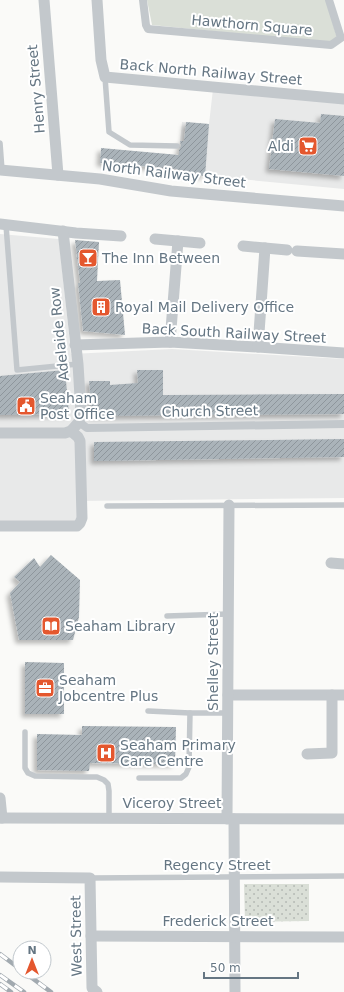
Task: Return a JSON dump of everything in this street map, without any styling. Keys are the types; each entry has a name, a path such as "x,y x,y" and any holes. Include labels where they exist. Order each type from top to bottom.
{"street":[{"name":"Henry Street","path":"44,0 58,175"},
{"name":"Back North Railway Street","path":"96,0 101,60 105,77 344,98"},
{"name":"Hawthorn Square","path":"142,0 148,29 331,45 341,38 329,0"},
{"name":"North Railway Street","path":"1,170 100,179 171,191 344,206"},
{"path":"3,224 63,232 121,236"},
{"name":"Adelaide Row","path":"63,232 78,364 81,413 75,427"},
{"path":"155,239 200,243"},
{"path":"170,342 178,241"},
{"path":"243,246 344,254"},
{"path":"258,347 266,248"},
{"name":"Back South Railway Street","path":"75,345 170,342 344,354"},
{"name":"Church Street","path":"0,433 65,433 75,427 344,424"},
{"path":"0,526 77,526 80,523 82,518 80,441 75,427"},
{"name":"Shelley Street","path":"229,505 228,713 234,877 235,992"},
{"path":"331,563 344,564"},
{"path":"228,696 344,696"},
{"path":"307,754 332,753 332,696"},
{"path":"0,798 1,818"},
{"name":"Viceroy Street","path":"1,818 344,819"},
{"path":"0,877 90,878"},
{"name":"West Street","path":"90,878 92,988 97,992"},
{"name":"Frederick Street","path":"91,936 344,937"}],"lane":[{"path":"105,77 109,132 130,145 177,146"},
{"path":"0,143 1,170"},
{"path":"3,224 17,370 78,364"},
{"path":"107,506 344,505"},
{"path":"167,616 228,614"},
{"path":"148,712 228,713"},
{"path":"139,778 181,778 186,774 189,767 190,713"},
{"path":"25,732 25,768 28,773 35,776 97,777 104,780 108,784 110,818"},
{"name":"Regency Street","path":"90,878 344,876"}],"shaded area":[{"path":"147,0 326,0 337,38 332,43 152,25"},
{"path":"213,89 344,101 344,189 177,173 182,122 209,124"},
{"path":"0,234 59,239 71,354 172,349 344,359 344,498 77,501 78,524 0,524"},
{"path":"244,884 309,884 309,921 245,922"}],"building":[{"name":"Aldi","path":"321,114 344,116 344,176 269,169 275,119 320,123"},
{"path":"186,122 209,124 205,176 177,173 177,169 100,163 101,148 179,155 181,146 180,141 184,141"},
{"name":"Royal Mail Delivery Office","path":"75,240 99,242 97,281 120,280 125,335 83,331 78,283 80,283"},
{"path":"65,370 69,414 0,415 0,376"},
{"path":"137,370 163,370 163,395 344,394 344,414 92,416 89,381 110,381 110,385 138,383"},
{"path":"344,439 344,457 94,461 94,442"},
{"path":"51,555 80,580 79,617 73,640 19,640 10,593 20,582 14,577 34,558 40,567"},
{"name":"Seaham Jobcentre Plus","path":"25,662 64,663 64,714 25,714"},
{"name":"Seaham Primary Care Centre","path":"82,726 176,727 175,764 90,763 89,771 37,770 37,734 82,735"}],"railway":[{"path":"0,954 12,963"},
{"path":"0,975 24,992"},
{"path":"35,980 51,992"},
{"path":"0,984 11,992"}],"place":[{"name":"Aldi","path":"308,146"},
{"name":"The Inn Between","path":"88,258"},
{"name":"Royal Mail Delivery Office","path":"101,307"},
{"name":"Seaham Post Office","path":"26,406"},
{"name":"Seaham Library","path":"51,626"},
{"name":"Seaham Jobcentre Plus","path":"45,688"},
{"name":"Seaham Primary Care Centre","path":"106,753"}]}
